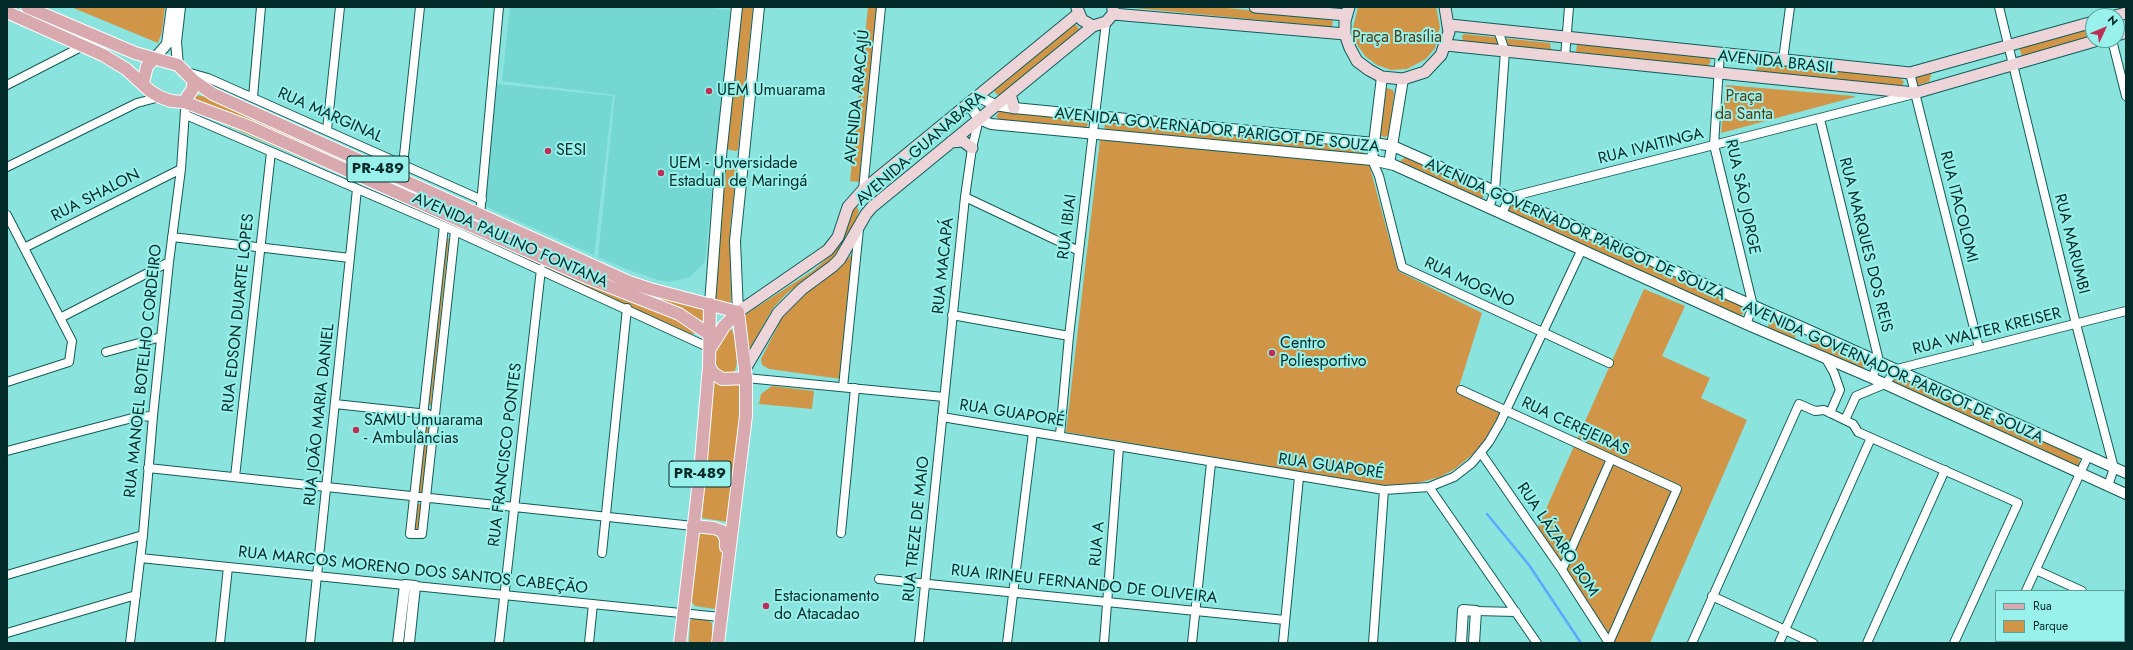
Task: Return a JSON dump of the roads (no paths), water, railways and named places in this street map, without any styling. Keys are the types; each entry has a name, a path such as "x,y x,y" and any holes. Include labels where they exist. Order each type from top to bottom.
{"main road":[{"name":"PR-489","path":"27,7 124,49 154,59 186,73 213,94 629,282 650,289 712,304 734,316 740,332 745,374 746,416 718,643"},
{"path":"1255,7 1348,11 1345,34 1350,48 1358,61 1369,70 1382,77 1403,79 1425,72 1441,55 1446,45 1450,25 1445,7"},
{"path":"1077,9 1082,20 1093,26 1111,14 1345,34"},
{"name":"AVENIDA GUANABARA","path":"734,316 828,250 838,237 848,207 862,190 973,99 1077,9"},
{"name":"PR-489","path":"7,12 84,46 116,62 160,97 171,101 184,102 248,126 590,279 679,314 710,335"},
{"name":"AVENIDA BRASIL","path":"1450,25 1910,73 2085,24"},
{"name":"AVENIDA GUANABARA","path":"745,374 778,313 802,289 836,262 872,207 1093,26"},
{"name":"AVENIDA BRASIL","path":"1446,45 1915,93 2085,44"},
{"path":"1753,76 1749,67 1750,63 1760,57"},
{"path":"143,83 147,66 154,59"},
{"path":"184,102 189,96 186,73"},
{"path":"1010,94 1014,108"},
{"path":"951,142 963,141 972,148"},
{"name":"PR-489","path":"680,643 700,472 709,366 712,304"},
{"path":"710,348 716,336 734,316"},
{"path":"709,366 713,373 722,379 745,374"},
{"path":"693,526 714,528 722,531 726,539 725,554 728,557"}],"street":[{"path":"154,59 167,44 172,7"},
{"path":"180,7 176,42 186,73"},
{"path":"253,97 261,7"},
{"path":"327,130 340,7"},
{"path":"403,165 420,7"},
{"path":"480,215 499,7"},
{"path":"712,304 721,156 737,7"},
{"path":"734,316 735,241 759,7"},
{"name":"AVENIDA ARACAJÚ","path":"862,190 882,7"},
{"path":"1565,57 1569,7"},
{"path":"1783,60 1790,7"},
{"name":"RUA MARUMBI","path":"1999,7 2076,324 2114,468"},
{"name":"RUA IBIAI","path":"1060,435 1069,336 1094,135 1111,14"},
{"path":"1489,207 1496,191 1505,51 1498,30"},
{"path":"7,85 84,46"},
{"path":"2114,48 2126,96"},
{"name":"RUA SÃO JORGE","path":"1720,52 1714,145 1753,306"},
{"name":"RUA MARGINAL","path":"186,73 208,78 253,97 482,200"},
{"name":"RUA ITACOLOMI","path":"1910,73 1979,348"},
{"path":"1372,160 1382,77"},
{"path":"1379,176 1389,164 1403,79"},
{"name":"RUA IVAITINGA","path":"1510,197 1820,119 1915,93"},
{"path":"7,167 137,103 160,97"},
{"path":"973,99 979,119"},
{"name":"AVENIDA GOVERNADOR PARIGOT DE SOUZA","path":"973,99 1014,108 1374,142 1393,146 1879,361 2126,473"},
{"name":"RUA MANOEL BOTELHO CORDEIRO","path":"130,643 143,534 148,468 169,262 181,169 186,115 184,102"},
{"name":"AVENIDA PAULINO FONTANA","path":"186,115 541,269 710,348"},
{"name":"AVENIDA GOVERNADOR PARIGOT DE SOUZA","path":"979,119 991,124 1094,135 1372,160 1389,164 1489,207 1746,324 1872,378 2126,494"},
{"name":"RUA MACAPÁ","path":"942,417 965,197 972,148 979,119"},
{"name":"RUA MARQUES DOS REIS","path":"1820,119 1879,361"},
{"name":"RUA EDSON DUARTE LOPES","path":"235,477 271,152"},
{"name":"RUA MOGNO","path":"1372,160 1379,176 1402,267 1609,363"},
{"name":"RUA SHALON","path":"24,248 181,169"},
{"name":"RUA JOÃO MARIA DANIEL","path":"310,643 358,189"},
{"path":"965,197 1080,251"},
{"path":"1502,213 1510,197"},
{"path":"7,215 72,341 69,362 7,382"},
{"path":"444,226 410,534 422,534 455,231"},
{"path":"843,387 859,229"},
{"path":"172,237 350,258"},
{"name":"RUA GUAPORÉ","path":"942,417 1060,435 1212,463 1384,490 1430,487 1454,477 1472,463 1481,453 1500,423 1582,249"},
{"path":"60,318 169,262"},
{"name":"RUA FRANCISCO PONTES","path":"499,643 541,269"},
{"path":"1746,324 1753,306"},
{"path":"602,553 604,517 626,308"},
{"name":"RUA WALTER KREISER","path":"1885,384 1897,370 2126,311"},
{"path":"952,315 1069,336"},
{"path":"106,352 161,337"},
{"path":"1825,358 1834,373 1840,390 1830,413"},
{"path":"1872,378 1879,361"},
{"name":"RUA GUAPORÉ","path":"745,374 843,387 944,397"},
{"path":"1845,420 1856,396 1885,384"},
{"path":"841,533 855,388"},
{"name":"RUA CEREJEIRAS","path":"1461,390 1677,489 1609,643"},
{"path":"335,404 435,415"},
{"path":"1692,643 1799,404 1815,411 1824,410 1853,424 1858,432 2018,502 1954,643"},
{"path":"7,451 136,417 153,416"},
{"name":"RUA TREZE DE MAIO","path":"919,643 942,417"},
{"path":"1007,643 1033,432"},
{"path":"1779,643 1871,438"},
{"name":"RUA A","path":"1104,643 1119,447"},
{"name":"RUA LÁZARO BOM","path":"1481,453 1562,570 1609,643"},
{"path":"2026,590 2088,456"},
{"path":"1562,570 1611,459"},
{"path":"1192,643 1212,463"},
{"path":"148,468 693,526"},
{"path":"2108,486 2114,468"},
{"path":"1867,643 1945,470"},
{"path":"1283,643 1299,477"},
{"path":"1430,487 1537,643"},
{"path":"1373,643 1384,490"},
{"path":"7,575 143,534"},
{"name":"RUA MARCOS MORENO DOS SANTOS CABEÇÃO","path":"140,558 720,617"},
{"path":"220,643 228,567"},
{"path":"2036,570 2080,590"},
{"name":"RUA IRINEU FERNANDO DE OLIVEIRA","path":"879,579 1285,620"},
{"path":"398,643 405,585"},
{"path":"409,643 415,586"},
{"path":"7,633 136,595"},
{"path":"1712,596 1813,643"},
{"path":"589,643 592,604"},
{"path":"1461,643 1464,610 1516,612"},
{"path":"1474,643 1476,611"}],"waterway":[{"path":"1487,514 1529,565 1581,643"}],"place":[{"name":"UEM Umuarama","path":"709,91"},
{"name":"SESI","path":"548,151"},
{"name":"UEM - Unversidade Estadual de Maringá","path":"661,173"},
{"name":"Centro Poliesportivo","path":"1272,353"},
{"name":"SAMU Umuarama - Ambulâncias","path":"356,430"},
{"name":"Estacionamento do Atacadao","path":"766,606"}],"park label":[{"name":"Praça Brasília","path":"1397,38"},
{"name":"Praça da Santa","path":"1744,106"}]}
